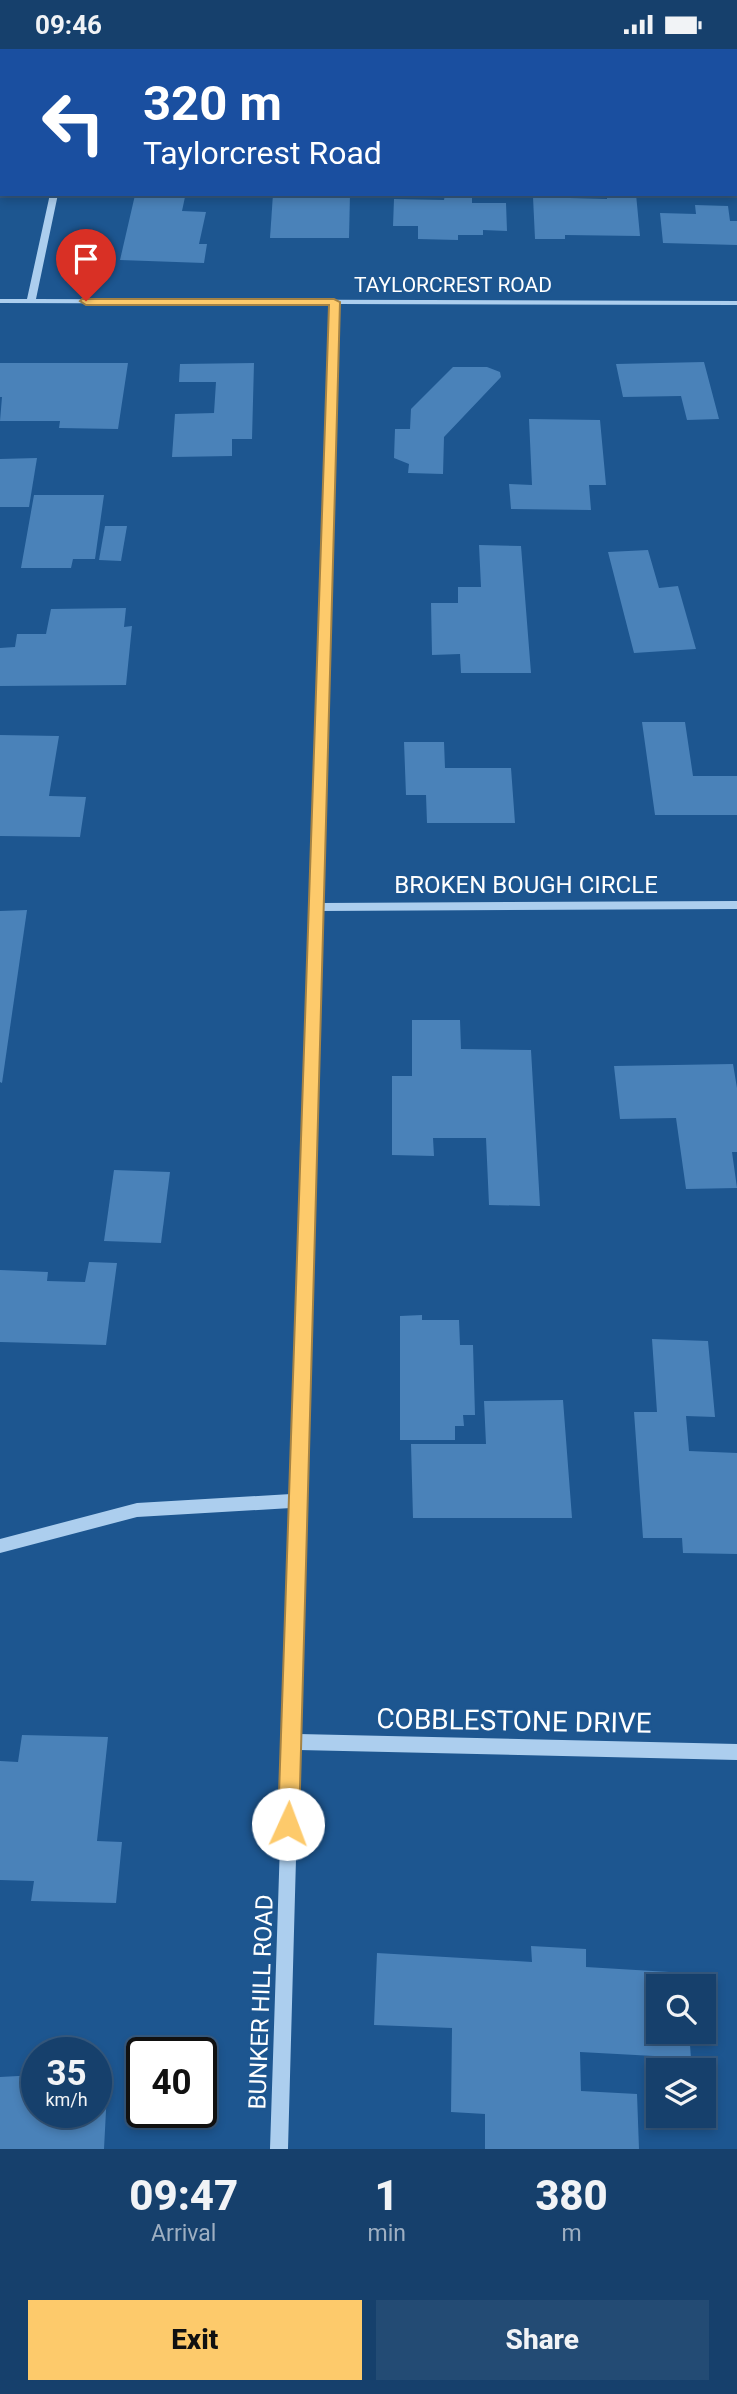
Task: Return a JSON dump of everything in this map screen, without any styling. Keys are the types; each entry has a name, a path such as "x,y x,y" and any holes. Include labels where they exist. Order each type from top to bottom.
{"street":[{"path":"31,301 54,196"},
{"name":"TAYLORCREST ROAD","path":"0,301 737,303"},
{"name":"BUNKER HILL ROAD","path":"279,2149 334,302"},
{"name":"BROKEN BOUGH CIRCLE","path":"314,907 737,905"},
{"path":"0,1546 137,1510 298,1501"},
{"name":"COBBLESTONE DRIVE","path":"291,1742 737,1752"}],"building":[{"path":"135,196 185,197 182,211 206,212 199,244 207,244 204,263 120,260"},
{"path":"273,196 350,196 349,238 270,238"},
{"path":"445,196 472,196 472,203 506,203 507,231 483,230 483,235 458,235 458,240 418,239 418,226 393,226 394,199 444,200"},
{"path":"607,196 636,196 640,236 565,235 565,239 535,239 533,197 607,199"},
{"path":"695,205 728,206 730,221 737,221 737,245 663,243 660,213 696,214"},
{"path":"704,362 719,419 687,420 681,396 623,397 616,364"},
{"path":"0,363 128,363 118,429 59,428 60,421 0,421"},
{"path":"254,363 252,439 232,439 232,456 172,457 175,414 214,413 216,382 179,382 180,364"},
{"path":"453,367 487,367 500,372 501,377 444,437 443,474 408,473 409,464 394,458 395,429 410,429 411,409"},
{"path":"529,419 600,420 606,485 589,485 591,510 511,509 509,484 532,485"},
{"path":"37,458 29,507 0,507 0,459"},
{"path":"34,495 104,495 95,559 73,559 71,568 21,568"},
{"path":"105,526 127,526 121,561 99,560"},
{"path":"479,545 521,546 531,673 461,673 460,654 432,655 431,603 458,603 458,587 481,587"},
{"path":"648,550 659,588 678,586 696,649 634,653 608,552"},
{"path":"126,608 124,627 132,626 126,685 0,686 0,648 15,647 17,634 46,634 51,609"},
{"path":"642,722 685,722 693,776 737,776 737,815 655,815"},
{"path":"0,735 59,736 49,796 86,797 80,837 0,836"},
{"path":"404,742 444,742 445,768 511,768 515,823 427,823 426,795 406,795"},
{"path":"27,910 2,1083 0,911"},
{"path":"412,1020 460,1020 461,1049 531,1050 540,1206 489,1205 486,1138 433,1138 434,1156 392,1155 392,1076 412,1076"},
{"path":"733,1064 737,1088 737,1152 732,1152 737,1188 686,1189 676,1118 620,1119 614,1066"},
{"path":"114,1170 170,1172 161,1243 104,1241"},
{"path":"89,1262 117,1263 106,1345 0,1342 0,1270 48,1272 47,1281 85,1282"},
{"path":"422,1315 422,1320 459,1320 460,1345 473,1345 475,1415 463,1415 464,1426 455,1426 455,1440 400,1440 400,1316"},
{"path":"652,1339 708,1341 715,1417 686,1416 689,1451 737,1453 737,1554 683,1553 682,1538 643,1538 634,1412 657,1412"},
{"path":"563,1400 572,1518 413,1518 411,1444 486,1444 484,1401"},
{"path":"22,1735 108,1737 97,1841 122,1842 116,1903 31,1901 34,1881 0,1880 0,1761 18,1762"},
{"path":"531,1946 586,1949 586,1967 686,1973 646,1974 646,2044 690,2044 691,2058 580,2052 581,2091 637,2094 639,2149 485,2149 485,2114 451,2112 452,2028 374,2025 377,1953 532,1962"},
{"path":"21,2076 21,2128 105,2128 104,2149 0,2149 0,2077"}],"route":[{"path":"86,301 334,302 288,1824"}]}
